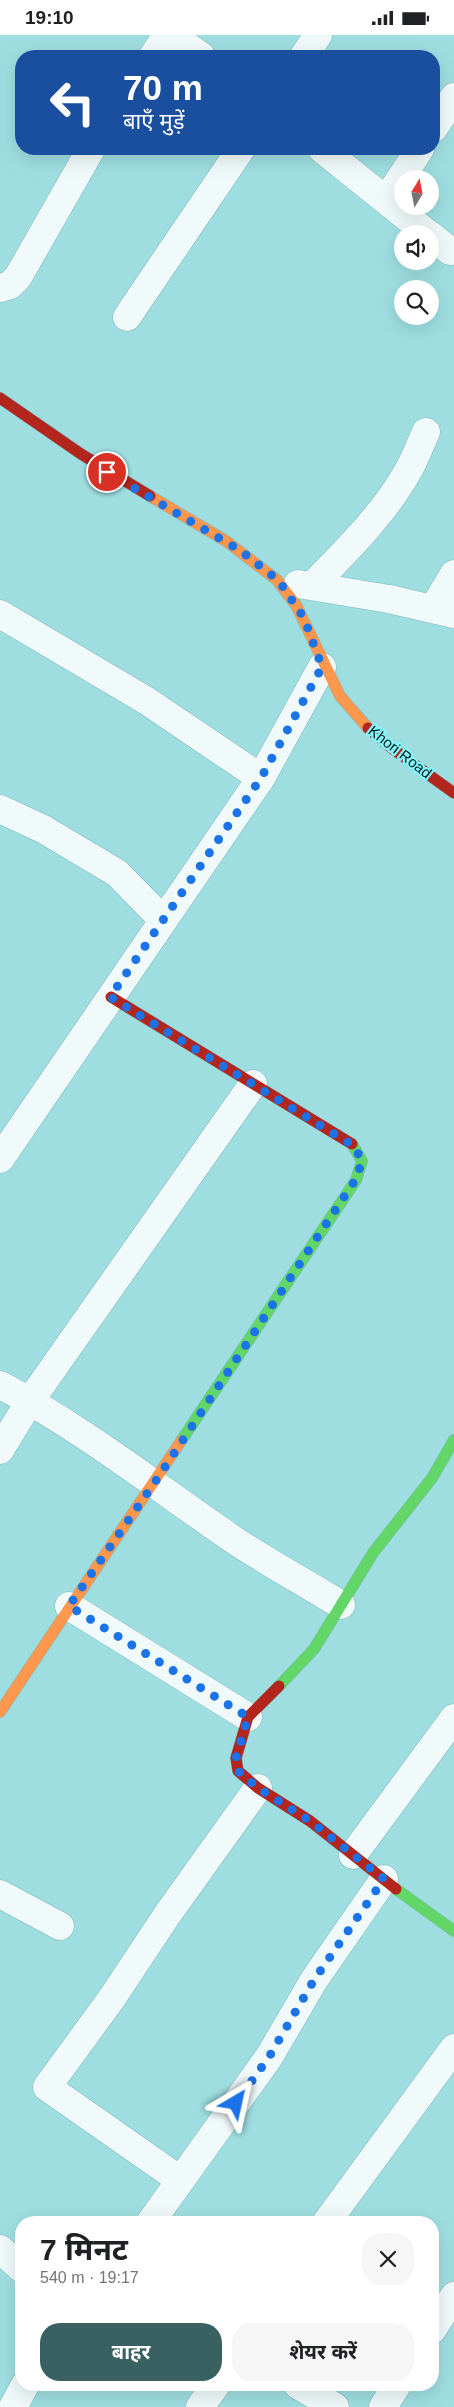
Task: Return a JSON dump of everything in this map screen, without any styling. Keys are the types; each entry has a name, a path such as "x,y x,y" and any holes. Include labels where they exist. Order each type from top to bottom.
{"street":[{"path":"157,50 167,35"},
{"path":"171,35 192,50"},
{"path":"308,50 318,35"},
{"path":"440,119 454,97"},
{"path":"0,288 10,285 18,277 88,155"},
{"path":"127,317 237,155"},
{"path":"330,155 417,225"},
{"path":"386,200 416,155"},
{"name":"Khori Road","path":"0,398 90,462 241,551 279,581 304,618 322,667 340,697 372,732 454,793"},
{"path":"312,586 354,543 389,501 409,470 426,432"},
{"path":"279,581 389,599 443,611 454,574"},
{"path":"0,614 147,701 261,778"},
{"path":"0,1159 261,778 322,667"},
{"path":"0,809 43,829 117,873 163,919"},
{"path":"0,1712 356,1179 362,1161 354,1146 110,997"},
{"path":"0,1450 30,1401 253,1084"},
{"path":"0,1385 30,1401 155,1482 238,1542 341,1605"},
{"path":"454,1440 432,1478 373,1553 314,1649 248,1717 236,1758 238,1771 258,1788 310,1821 454,1931"},
{"path":"69,1606 248,1717"},
{"path":"353,1855 454,1718"},
{"path":"180,2180 47,2087 112,1998 167,1915 258,1788"},
{"path":"155,2216 269,2057 314,1980 384,1879"},
{"path":"0,1894 60,1926"},
{"path":"331,2216 454,2049"},
{"path":"0,2249 15,2263"},
{"path":"439,2319 454,2296"},
{"path":"13,2407 22,2391"},
{"path":"200,2407 212,2391"},
{"path":"308,2391 335,2407"},
{"path":"383,2407 393,2391"}],"traffic: fast":[{"path":"181,1441 356,1180 362,1161 352,1144"},
{"path":"279,1686 314,1649 373,1553 432,1478 454,1440"},
{"path":"396,1889 454,1931"}],"traffic: slow":[{"path":"150,496 226,541 277,580 296,605 340,696 368,728"},
{"path":"0,1712 181,1441"}],"traffic: jam":[{"path":"0,398 81,454 150,496"},
{"path":"368,728 393,749 454,793"},
{"path":"111,997 352,1144"},
{"path":"279,1686 248,1717 236,1758 238,1771 258,1788 310,1821 396,1889"}],"route":[{"path":"107,472 241,551 279,581 304,618 322,667 261,778 110,997 354,1146 362,1161 356,1179 155,1482 69,1606 248,1717 236,1758 238,1771 258,1788 310,1821 384,1879 314,1980 269,2057 236,2103"}]}
